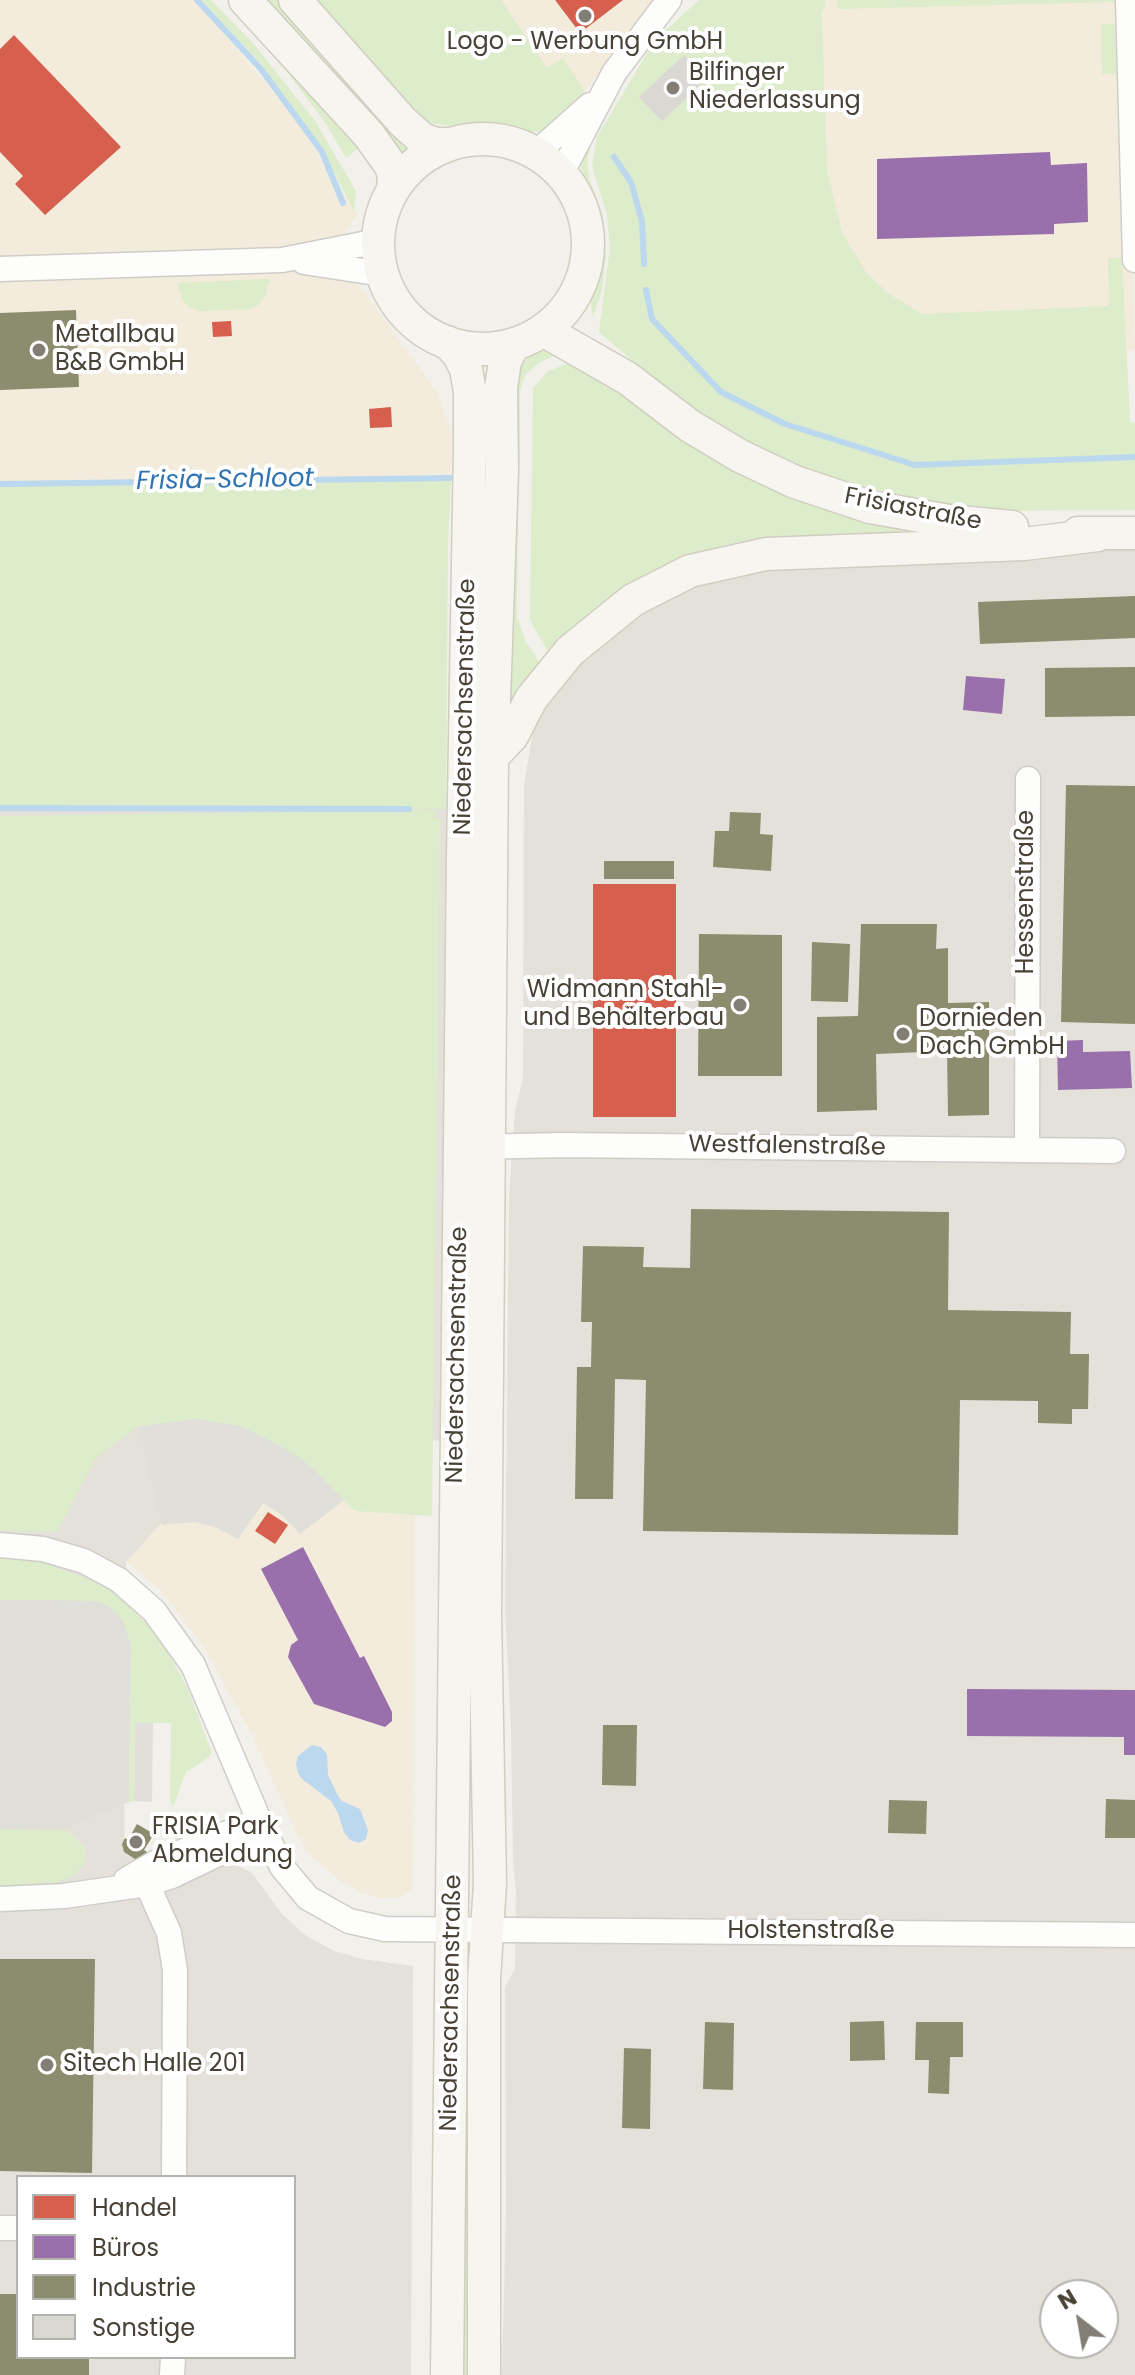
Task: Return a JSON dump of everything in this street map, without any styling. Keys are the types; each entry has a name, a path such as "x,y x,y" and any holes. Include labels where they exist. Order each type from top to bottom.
{"main road":[{"path":"245,0 369,135 393,171 393,189"},
{"path":"295,0 422,139 436,144 500,140 536,153 561,174 580,203 587,229 585,268 571,300 543,330 514,344 476,348 447,342 420,329 403,313 382,274 378,241 384,209 393,189 424,157 451,144"},
{"name":"Frisiastraße","path":"571,300 590,331 627,378"},
{"name":"Frisiastraße","path":"543,330 627,378 690,426 740,456 795,482 870,507 949,521 1098,535 1135,533"},
{"name":"Niedersachsenstraße","path":"447,342 462,361 470,392 475,1147 489,1781 483,2103 486,2218 484,2375"},
{"name":"Niedersachsenstraße","path":"447,2375 453,1930 475,1147 492,757 501,388 505,361 514,344"},
{"path":"492,757 512,736 531,699 570,651 633,600 690,571 766,554 1024,544 1098,535"}],"street":[{"path":"561,174 601,95 669,0"},
{"path":"1128,0 1135,260"},
{"path":"536,153 601,95"},
{"path":"0,269 282,260 378,241"},
{"path":"282,260 382,274"},
{"name":"Hessenstraße","path":"1027,1150 1028,779"},
{"name":"Westfalenstraße","path":"475,1147 1113,1151"},
{"name":"Holstenstraße","path":"0,1545 43,1549 84,1561 119,1580 154,1611 193,1665 282,1867 298,1890 333,1915 375,1928 453,1930 1135,1935"},
{"path":"113,1888 182,1852 262,1826"},
{"path":"0,1899 64,1896 147,1884 172,1876 262,1826"},
{"path":"147,1884 169,1933 175,1970 174,2175"}],"shaded area":[{"path":"0,0 195,0 293,115 357,214 345,234 346,279 361,287 437,392 451,430 451,478 0,484"},
{"path":"501,0 655,0 585,91 563,58 547,68"},
{"path":"799,0 1128,0 1135,351 972,352 831,275"},
{"path":"1135,533 1135,2375 502,2375 506,2208 505,1987 515,1969 516,1891 505,1608 509,1197 515,1111 523,1078 524,785 538,700 674,578"},
{"path":"0,808 479,809 474,1441 415,1440 173,1510 126,1562 124,1852 135,1859 144,1857 147,1852 155,1856 212,1848 221,1866 236,1865 252,1873 282,1914 305,1935 334,1951 362,1959 413,1966 411,2375 0,2375"},
{"path":"196,1419 241,1426 286,1449 312,1467 344,1500 300,1534 283,1516 263,1503 238,1539 217,1528 195,1522 162,1525 139,1426"},
{"path":"415,1440 413,1890 397,1898 382,1898 362,1893 340,1881 309,1854 251,1733 202,1644 161,1591 126,1561 173,1510"},
{"path":"0,1600 96,1601 110,1607 122,1619 131,1645 129,1802 62,1830 0,1829"},
{"path":"135,1723 153,1723 152,1802 134,1801"}],"green space":[{"path":"201,0 211,0 253,43 315,121 356,192 354,211 325,155 262,65"},
{"path":"260,0 278,0 408,148 401,153"},
{"path":"310,0 501,0 547,68 563,58 585,91 565,117 538,132 486,124 455,127 432,123 423,120"},
{"path":"699,0 825,0 825,10 822,10 827,170 842,233 866,272 889,294 923,314 1109,306 1108,258 1122,258 1130,422 1135,423 1135,510 972,511 829,479 700,419 599,332 610,248 607,215 592,166 597,137 655,40"},
{"path":"837,0 1115,0 1115,2 838,9"},
{"path":"1101,24 1115,24 1116,73 1102,74"},
{"path":"273,53 361,146 346,158 326,124"},
{"path":"593,138 587,160 589,178 603,216 606,254 602,290 593,318 590,298 602,243 600,218 581,167 586,148"},
{"path":"270,279 265,297 251,309 200,311 190,308 183,301 177,283"},
{"path":"549,347 561,353 540,362 525,375 520,391 520,465 513,465 517,372 531,354"},
{"path":"577,360 716,462 768,487 901,529 900,535 826,535 728,544 680,561 605,600 547,650 530,620 533,388 548,371"},
{"path":"513,475 518,477 517,617 526,642 542,666 501,728"},
{"path":"451,478 446,809 0,808 0,484"},
{"path":"435,810 435,818 440,818 432,1516 355,1511 312,1467 139,1426 96,1458 57,1532 0,1531 0,816"},
{"path":"0,1556 41,1562 97,1582 126,1602 160,1638 188,1689 212,1753 186,1772 173,1807 170,1801 171,1723 135,1723 134,1801 129,1802 131,1645 122,1619 110,1607 96,1601 0,1600"},
{"path":"0,1829 70,1832 85,1847 85,1862 77,1873 52,1886 0,1889"},
{"path":"461,1984 469,1984 474,2375 456,2375"}],"water":[{"path":"312,1745 321,1747 327,1754 328,1775 338,1796 360,1809 368,1830 366,1839 359,1843 350,1840 344,1832 331,1801 298,1773 298,1756"}],"building: Handel":[{"name":"Logo - Werbung GmbH","path":"555,0 623,0 580,33"},
{"path":"14,35 121,147 45,215 15,184 23,176 0,152 0,49"},
{"path":"231,321 232,336 213,337 212,322"},
{"path":"391,407 392,427 370,428 369,409"},
{"path":"593,884 676,884 676,1117 593,1117"},
{"path":"268,1512 288,1525 275,1544 255,1531"}],"building: Büros":[{"path":"1050,152 1051,165 1087,163 1088,222 1054,224 1054,234 877,239 877,159"},
{"path":"966,676 1005,679 1002,714 963,710"},
{"path":"1083,1040 1083,1052 1130,1051 1132,1088 1058,1090 1057,1041"},
{"path":"303,1547 360,1658 364,1656 392,1712 392,1721 385,1727 314,1704 288,1657 291,1645 298,1640 261,1569"},
{"path":"967,1689 1135,1690 1135,1755 1124,1755 1124,1737 967,1736"}],"building: Industrie":[{"name":"Metallbau B&B GmbH","path":"76,310 79,387 0,390 0,313"},
{"path":"1135,596 1135,638 980,644 978,602"},
{"path":"1135,667 1135,716 1045,717 1045,668"},
{"path":"1066,785 1135,786 1135,1024 1061,1022"},
{"path":"730,812 761,813 760,834 773,835 771,871 713,867 715,831 729,831"},
{"path":"604,861 674,861 674,879 604,879"},
{"name":"Dornieden Dach GmbH","path":"861,924 937,924 936,949 948,948 948,1003 989,1002 989,1115 948,1116 947,1051 876,1054 877,1110 817,1112 817,1017 858,1016"},
{"name":"Widmann Stahl- und Behälterbau","path":"699,934 782,935 782,1076 698,1076"},
{"path":"812,942 850,944 848,1002 811,1001"},
{"path":"691,1209 949,1212 948,1310 1071,1312 1070,1354 1089,1354 1088,1409 1072,1409 1072,1424 1038,1423 1038,1401 960,1400 958,1535 643,1531 646,1380 615,1379 613,1499 575,1499 577,1367 591,1367 592,1322 581,1322 583,1246 644,1247 643,1267 690,1268"},
{"path":"603,1725 637,1725 636,1786 602,1785"},
{"path":"1106,1799 1135,1800 1135,1838 1105,1838"},
{"path":"889,1800 927,1801 926,1834 888,1833"},
{"name":"FRISIA Park Abmeldung","path":"137,1824 154,1834 144,1850 147,1852 144,1857 135,1859 124,1852 122,1844"},
{"name":"Sitech Halle 201","path":"0,1959 95,1959 92,2173 0,2171"},
{"path":"884,2021 885,2060 850,2061 850,2022"},
{"path":"705,2022 734,2023 733,2090 703,2089"},
{"path":"916,2022 963,2022 963,2057 950,2057 949,2094 928,2093 929,2060 915,2060"},
{"path":"624,2048 651,2049 650,2129 622,2128"},
{"path":"0,2294 16,2294 16,2359 89,2359 89,2375 0,2375"}],"building: Sonstige":[{"name":"Bilfinger Niederlassung","path":"684,55 707,79 662,121 639,97"}],"waterway":[{"path":"197,0 261,69 322,152 343,203"},
{"path":"614,157 631,182 642,221 644,264"},
{"path":"646,290 652,319 721,392 785,424 915,465 1135,457"},
{"name":"Frisia-Schloot","path":"0,484 451,478"},
{"path":"0,808 409,809"}],"place":[{"name":"Logo - Werbung GmbH","path":"585,16"},
{"name":"Bilfinger Niederlassung","path":"673,88"},
{"name":"Metallbau B&B GmbH","path":"39,350"},
{"name":"Widmann Stahl- und Behälterbau","path":"740,1005"},
{"name":"Dornieden Dach GmbH","path":"903,1034"},
{"name":"FRISIA Park Abmeldung","path":"136,1842"},
{"name":"Sitech Halle 201","path":"47,2065"}]}
